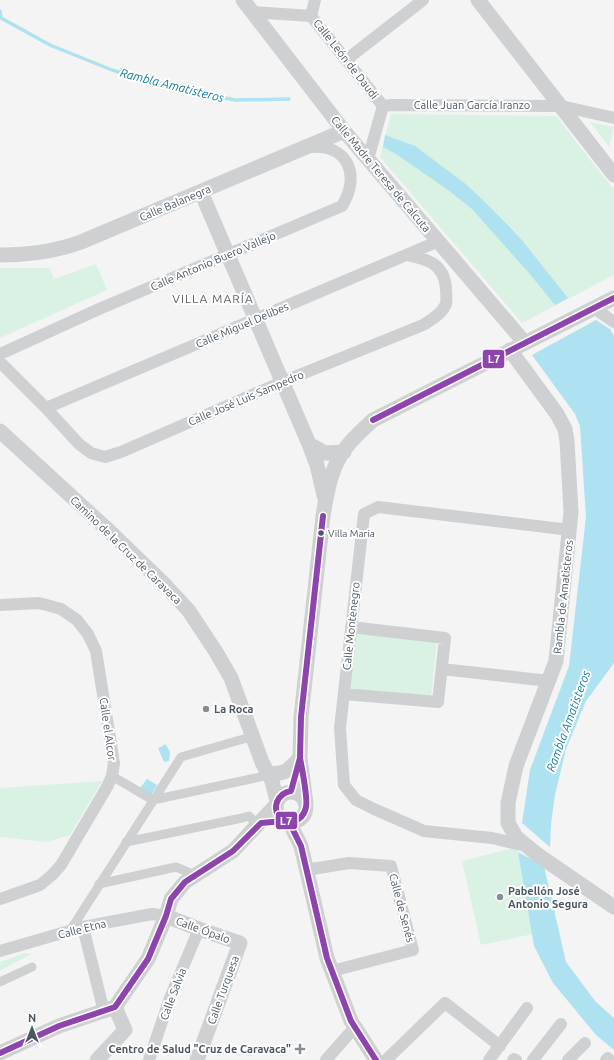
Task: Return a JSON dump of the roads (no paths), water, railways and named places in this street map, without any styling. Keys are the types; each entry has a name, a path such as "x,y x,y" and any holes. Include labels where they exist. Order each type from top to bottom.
{"street":[{"name":"Calle Madre Teresa de Calcuta","path":"243,0 344,131 525,343"},
{"path":"311,16 315,0"},
{"path":"346,60 423,0"},
{"path":"478,0 614,174"},
{"name":"Calle León de Daudi","path":"252,12 311,16 383,106 368,159"},
{"name":"Calle Juan García Iranzo","path":"383,106 561,106 614,118"},
{"name":"Calle Balanegra","path":"0,255 38,253 68,247 344,131"},
{"name":"Calle Antonio Buero Vallejo","path":"0,354 100,309 342,206 347,198 351,186 348,166 341,156 332,150 322,146 307,147"},
{"path":"201,192 309,444 326,501"},
{"name":"Calle Miguel Delibes","path":"46,408 439,241"},
{"name":"Calle José Luis Sampedro","path":"0,362 46,408 79,444 91,453 105,457 121,452 282,382 423,325 438,316 446,304 446,281 443,275 439,268 431,261 420,257 407,255"},
{"path":"376,1060 351,1022 327,958 301,846 305,809 300,758 301,717 322,523 326,501 337,461 353,439 373,420 614,298"},
{"path":"594,308 614,322"},
{"name":"Rambla de Amatisteros","path":"510,350 557,414 565,429 571,512 557,657 516,766 509,799 508,816 510,828 516,837 526,846 550,864 614,906"},
{"name":"Camino de la Cruz de Caravaca","path":"0,432 118,540 189,610 231,678 270,777 276,804"},
{"path":"309,444 325,453 334,473"},
{"path":"325,453 344,452"},
{"name":"Calle Montenegro","path":"526,846 492,838 424,831 356,800 344,785 340,728 364,514 378,507 570,530"},
{"name":"Calle el Alcor","path":"0,605 39,603 61,609 77,620 88,634 96,651 114,763 112,776 107,787 61,865 40,885 0,899"},
{"path":"344,694 438,702 442,669 445,638 351,627"},
{"path":"442,669 549,681"},
{"path":"70,931 180,757 254,736"},
{"path":"112,776 153,800 270,777 288,771 300,758"},
{"path":"0,1053 58,1026 110,1009 148,959 166,916 171,899 185,882 233,851 260,824 276,804 280,796 290,791 300,758"},
{"path":"126,842 249,816 260,824 297,821 305,809 301,795 290,791 270,777"},
{"path":"276,804 277,813 287,822 301,846"},
{"path":"492,838 503,827 508,816"},
{"name":"Calle de Senés","path":"306,870 349,862 391,866 413,950 332,971"},
{"path":"100,884 176,867 195,875"},
{"name":"Calle Etna","path":"0,952 83,927 152,914 166,916"},
{"name":"Calle Ópalo","path":"166,916 240,943"},
{"path":"83,927 110,1009 125,1030 97,1060"},
{"name":"Calle Salvia","path":"149,1060 170,998 199,929"},
{"name":"Calle Turquesa","path":"197,1060 240,943"},
{"path":"0,982 32,967"},
{"path":"386,1060 445,1003 500,1046"},
{"path":"489,1060 527,1008"},
{"path":"533,1060 561,1024"},
{"path":"326,1060 355,1027"},
{"path":"568,1060 585,1043"}],"water":[{"path":"385,135 415,146 467,185 521,239 568,298 555,305 529,273 472,209 448,190 396,154 383,147"},
{"path":"596,320 610,329 614,336 614,663 586,701 566,749 555,795 551,824 550,847 522,823 530,770 569,666 586,517 580,426 575,414 532,355"},
{"path":"164,744 170,752 169,761 164,762 158,748"},
{"path":"147,779 157,785 151,795 140,788"},
{"path":"518,852 544,866 566,962 596,1002 614,1018 614,1050 596,1035 553,983 534,946"}],"waterway":[{"name":"Rambla Amatisteros","path":"0,11 1,18 50,45 112,70 166,86 235,100 289,99"}],"place":[{"name":"Villa Maria","path":"321,533"},
{"name":"La Roca","path":"206,709"},
{"name":"Pabellón José Antonio Segura","path":"500,897"},
{"name":"Centro de Salud \"Cruz de Caravaca\"","path":"300,1049"}],"district":[{"name":"VILLA MARÍA","path":"213,298"}]}
